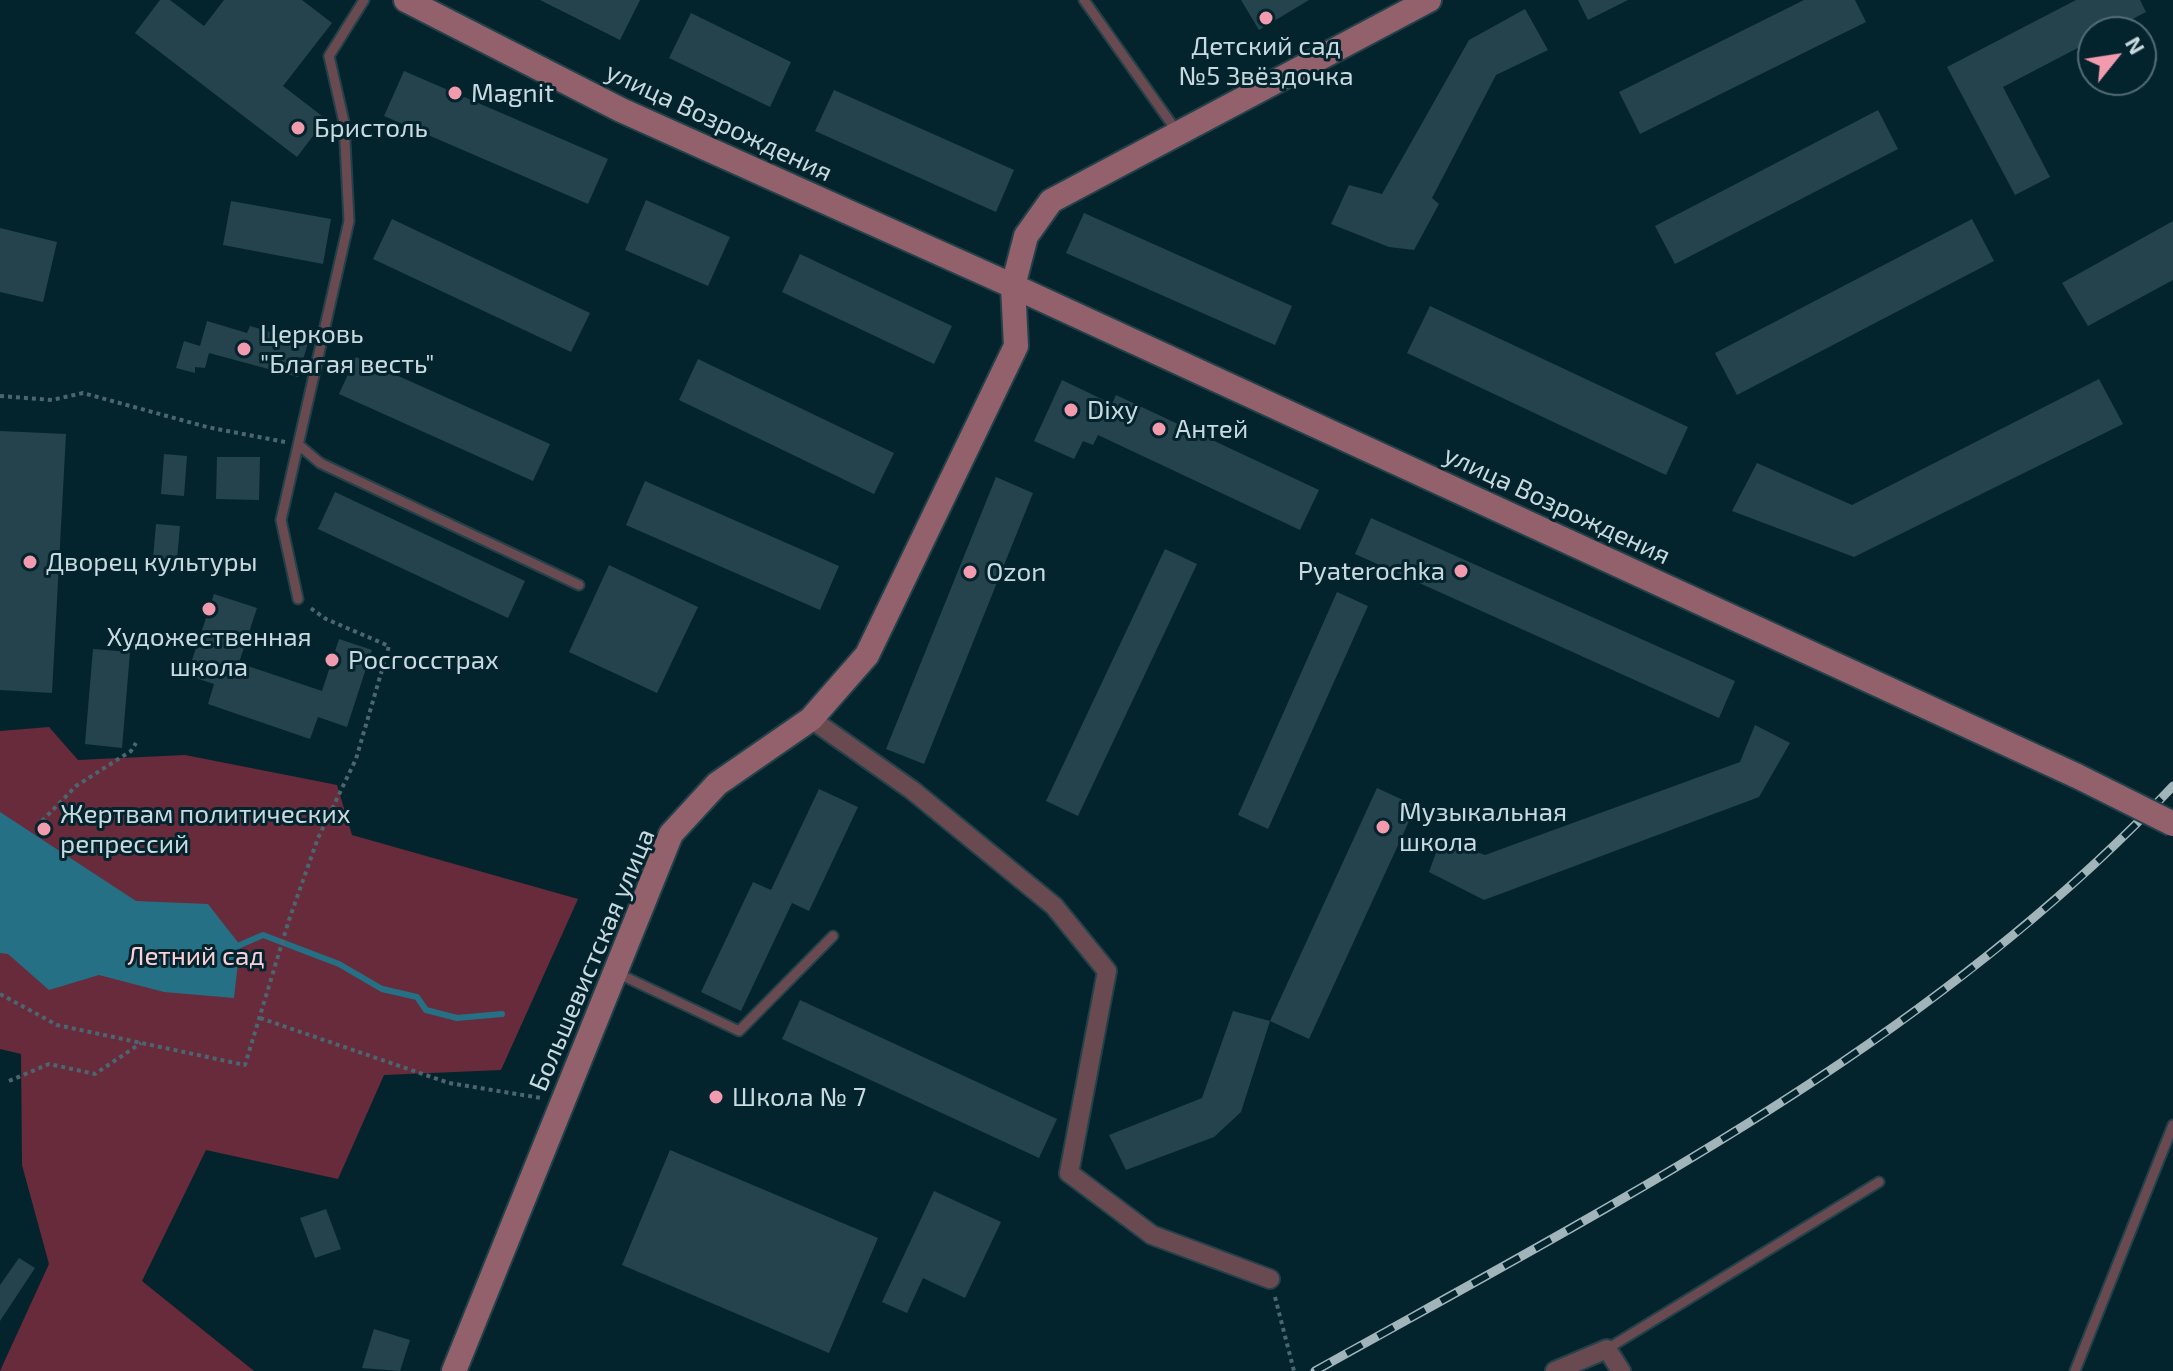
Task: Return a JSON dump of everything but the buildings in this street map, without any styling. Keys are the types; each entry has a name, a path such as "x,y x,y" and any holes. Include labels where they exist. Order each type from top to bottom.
{"main road":[{"name":"улица Возрождения","path":"406,0 621,110 1013,286 2077,776 2173,824"},
{"path":"1013,286 1026,236 1051,201 1429,0"},
{"name":"Большевистская улица","path":"454,1371 671,834 717,784 811,719 867,655 1016,346 1013,286"}],"street":[{"path":"811,719 912,790 1054,906 1107,971 1069,1173 1152,1235 1270,1279"},
{"path":"1555,1371 1607,1349 1621,1371"}],"lane":[{"path":"298,599 281,520 349,221 344,122 329,56 364,0"},
{"path":"1084,0 1178,133"},
{"path":"299,445 320,463 579,585"},
{"path":"616,972 739,1031 833,936"},
{"path":"2075,1371 2173,1125"},
{"path":"1607,1349 1879,1182"}],"path":[{"path":"0,396 52,400 83,393 207,427 299,445"},
{"path":"0,994 57,1025 245,1065 279,951 318,838 356,759 389,646 326,619 298,599"},
{"path":"42,821 76,786 131,751 136,743"},
{"path":"260,1018 449,1083 518,1096 564,1099"},
{"path":"9,1081 49,1064 95,1074 141,1043"},
{"path":"1270,1279 1294,1371"}],"green space":[{"name":"Летний сад","path":"49,727 78,760 185,755 337,785 352,835 578,899 501,1070 384,1075 338,1179 206,1150 142,1281 254,1371 0,1371 49,1264 22,1165 21,1054 0,1049 0,731"}],"water":[{"path":"0,812 136,901 208,904 240,945 234,998 164,992 99,975 49,990 8,954 0,953"}],"waterway":[{"path":"240,945 263,935 339,964 382,989 417,997 426,1010 457,1018 502,1014"}],"railway":[{"path":"1315,1371 1656,1179 1876,1039 1980,962 2080,878 2173,786"}],"place":[{"name":"Детский сад №5 Звёздочка","path":"1266,18"},
{"name":"Magnit","path":"455,93"},
{"name":"Бристоль","path":"298,128"},
{"name":"Церковь \"Благая весть\"","path":"244,349"},
{"name":"Dixy","path":"1071,410"},
{"name":"Антей","path":"1159,429"},
{"name":"Дворец культуры","path":"30,562"},
{"name":"Pyaterochka","path":"1461,571"},
{"name":"Ozon","path":"970,572"},
{"name":"Художественная школа","path":"209,609"},
{"name":"Росгосстрах","path":"332,660"},
{"name":"Музыкальная школа","path":"1383,827"},
{"name":"Жертвам политических репрессий","path":"44,829"},
{"name":"Школа № 7","path":"716,1097"}]}
